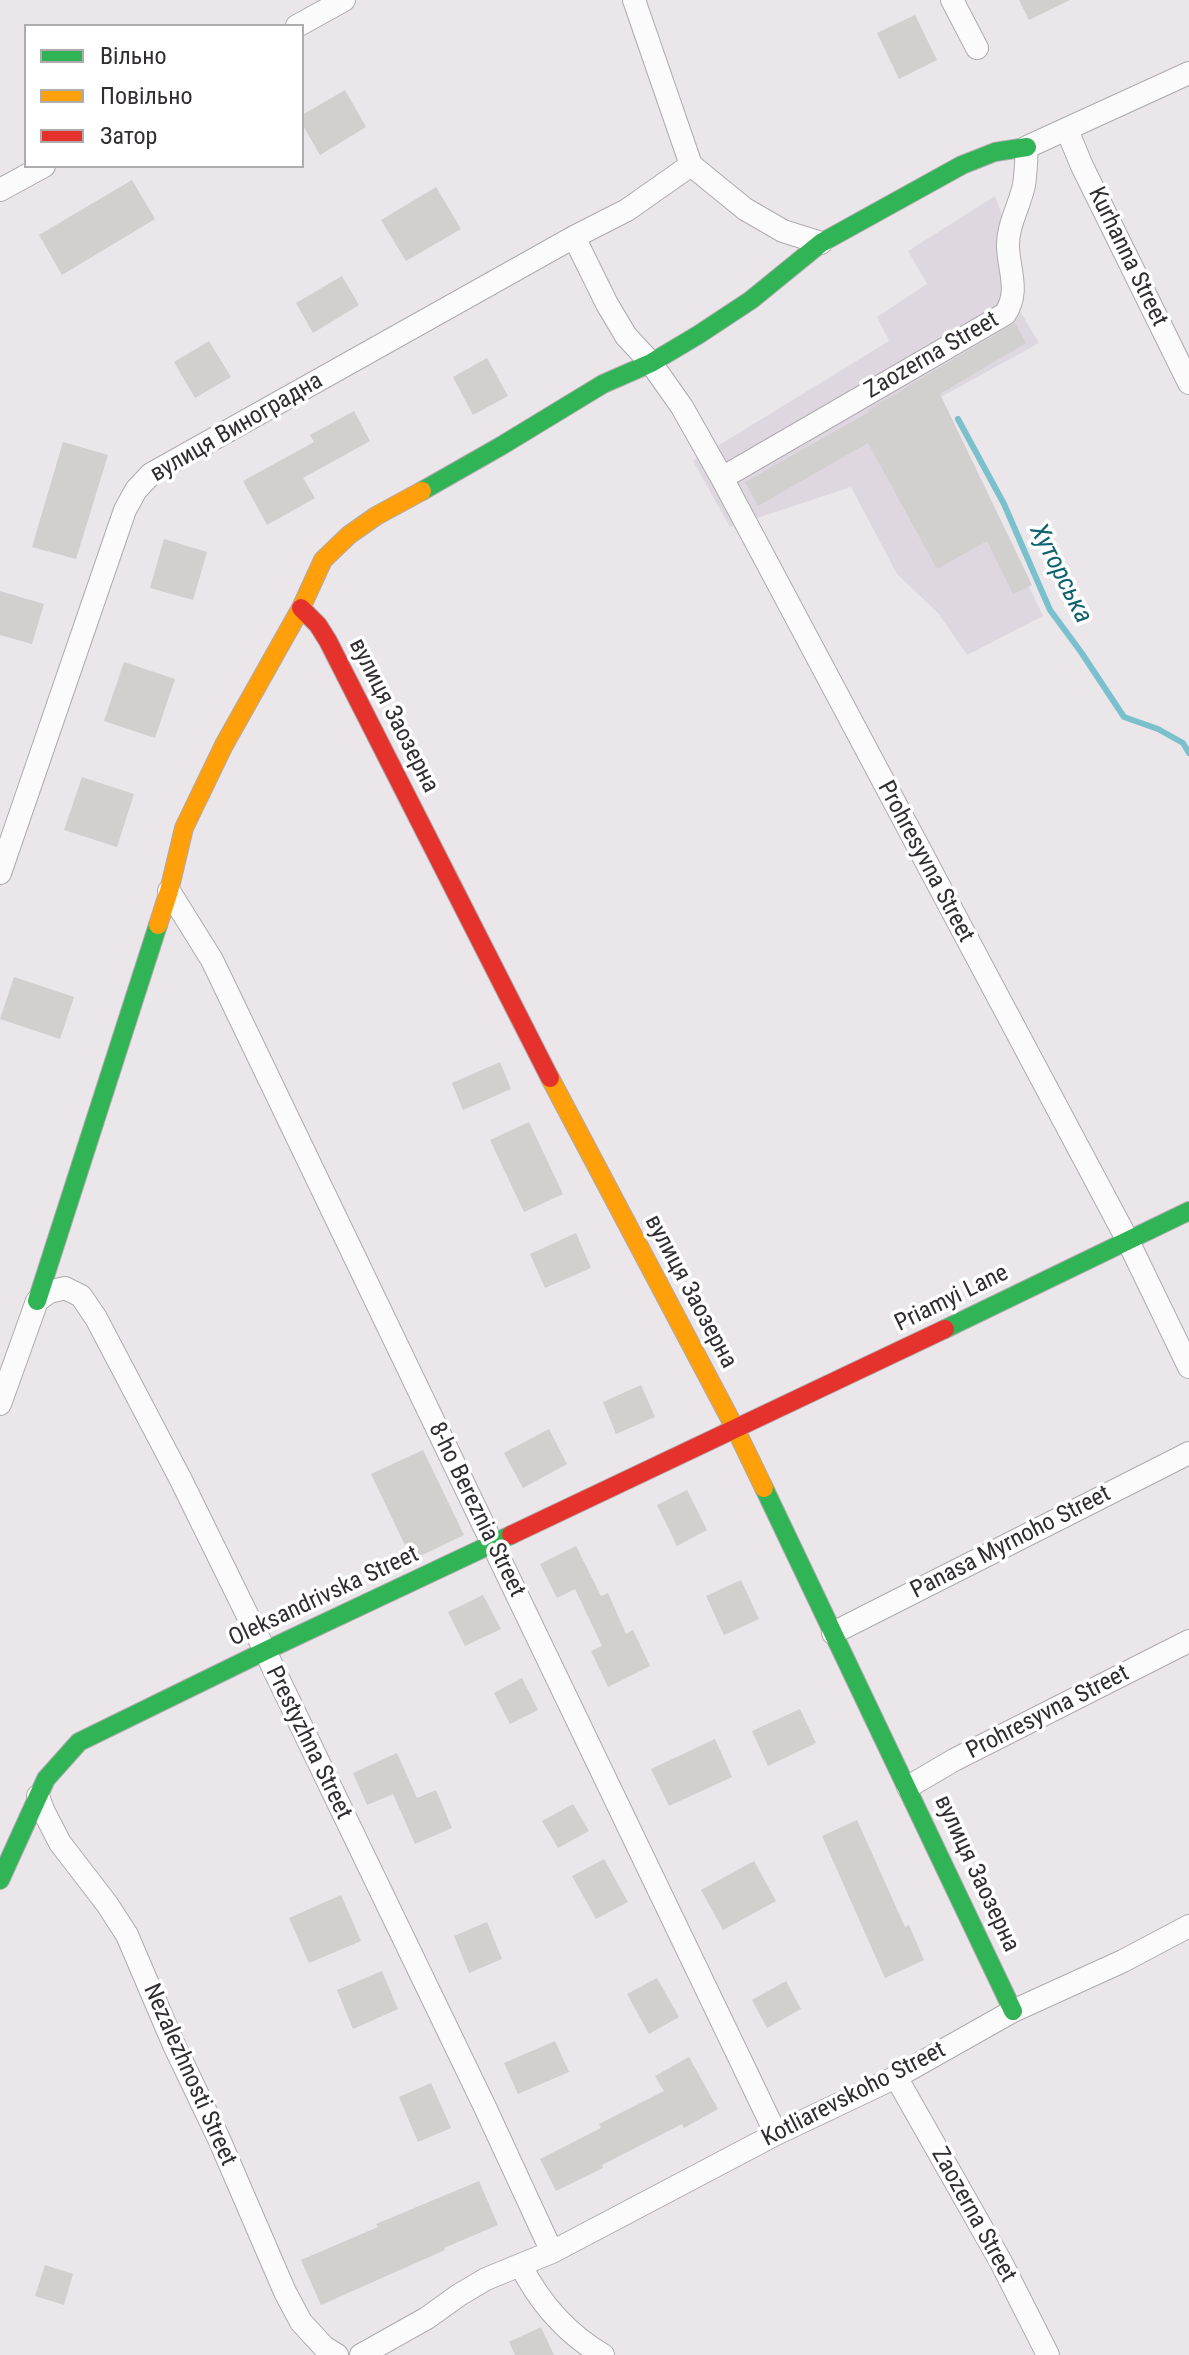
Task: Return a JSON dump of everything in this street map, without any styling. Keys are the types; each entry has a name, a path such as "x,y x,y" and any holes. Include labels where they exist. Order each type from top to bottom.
{"street":[{"path":"301,24 344,0"},
{"path":"634,0 691,165 745,209 783,231 821,243"},
{"path":"952,0 977,48"},
{"path":"0,1404 37,1301 169,891 184,828 224,745 301,608 323,560 349,535 376,516 603,384 651,363 751,300 821,243 962,165 995,152 1027,147 1189,73"},
{"name":"Kurhanna Street","path":"1067,130 1189,383"},
{"name":"Zaozerna Street","path":"722,478 1005,314 1014,286 1009,233 1024,184 1027,147"},
{"name":"вулиця Виноградна","path":"0,873 125,510 136,490 151,474 627,210 691,165"},
{"path":"0,190 40,168"},
{"name":"Prohresyvna Street","path":"574,237 626,336 651,363 682,407 722,478 1128,1241 1189,1367"},
{"name":"вулиця Заозерна","path":"301,608 328,641 514,1011 736,1430 1013,2011"},
{"name":"8-ho Bereznia Street","path":"169,891 212,960 776,2134"},
{"name":"Priamyi Lane","path":"736,1430 1054,1277 1090,1256 1189,1211"},
{"name":"Prestyzhna Street","path":"37,1301 49,1292 65,1288 81,1296 96,1318 181,1480 265,1651 552,2252"},
{"name":"Oleksandrivska Street","path":"0,1880 53,1769 79,1742 265,1651 736,1430"},
{"name":"Panasa Myrnoho Street","path":"833,1633 1189,1453"},
{"name":"Prohresyvna Street","path":"908,1787 954,1760 1189,1641"},
{"name":"Nezalezhnosti Street","path":"38,1796 60,1843 127,1935 301,2322 324,2347 337,2355"},
{"name":"Kotliarevskoho Street","path":"521,2266 776,2134 896,2077 1013,2011 1123,1961 1189,1926"},
{"name":"Zaozerna Street","path":"896,2077 1001,2262 1048,2355"},
{"path":"361,2355 427,2318 486,2279 521,2266 532,2288 576,2338 603,2355"}],"shaded area":[{"path":"995,196 1005,223 1005,286 1039,343 939,398 1043,616 967,655 938,613 897,574 851,487 730,527 693,461 889,341 877,317 927,284 908,251"}],"building":[{"path":"1019,0 1070,0 1029,20"},
{"path":"915,15 937,60 899,79 877,33"},
{"path":"345,90 366,127 320,155 304,127 304,114"},
{"path":"132,180 155,219 62,275 39,235"},
{"path":"436,187 461,229 406,261 381,220"},
{"path":"342,276 359,305 313,333 296,303"},
{"path":"1015,323 1026,343 940,394 1032,585 1013,594 987,541 937,569 868,443 758,506 745,482 869,412"},
{"path":"209,341 231,377 195,398 174,362"},
{"path":"487,358 508,396 473,415 453,377"},
{"path":"354,411 370,441 303,478 315,498 267,525 243,481 314,442 310,435"},
{"path":"63,442 108,455 76,559 32,547"},
{"path":"164,539 207,552 193,600 150,588"},
{"path":"0,591 44,604 32,644 0,635"},
{"path":"124,662 175,679 155,738 104,721"},
{"path":"82,777 134,794 117,847 64,830"},
{"path":"14,977 74,997 60,1039 0,1019"},
{"path":"500,1062 511,1089 463,1110 452,1083"},
{"path":"529,1122 563,1194 524,1212 490,1140"},
{"path":"576,1233 591,1268 545,1288 530,1254"},
{"path":"641,1385 655,1417 616,1434 603,1402"},
{"path":"549,1429 567,1464 523,1488 504,1453"},
{"path":"423,1450 464,1535 412,1560 371,1474"},
{"path":"687,1490 707,1530 677,1546 657,1505"},
{"path":"576,1546 601,1596 608,1593 626,1634 633,1630 650,1666 608,1687 591,1651 602,1646 575,1589 557,1598 540,1564"},
{"path":"741,1580 759,1619 724,1635 706,1596"},
{"path":"483,1595 501,1629 465,1646 448,1612"},
{"path":"522,1678 538,1710 510,1724 494,1693"},
{"path":"800,1709 816,1743 768,1766 752,1731"},
{"path":"715,1739 732,1777 669,1806 651,1769"},
{"path":"397,1753 417,1798 436,1790 452,1828 415,1844 393,1794 367,1805 353,1773"},
{"path":"573,1804 589,1831 558,1848 542,1821"},
{"path":"857,1820 905,1927 909,1925 924,1960 885,1978 822,1836"},
{"path":"604,1859 628,1902 596,1919 572,1876"},
{"path":"754,1861 776,1901 723,1930 701,1890"},
{"path":"341,1895 361,1941 309,1963 289,1918"},
{"path":"487,1922 502,1959 469,1973 454,1936"},
{"path":"382,1971 398,2009 353,2029 337,1990"},
{"path":"657,1978 679,2017 649,2034 627,1994"},
{"path":"786,1981 801,2009 767,2028 752,2000"},
{"path":"555,2041 569,2072 518,2094 504,2063"},
{"path":"689,2057 718,2109 684,2128 682,2124 556,2191 540,2159 664,2091 655,2076"},
{"path":"431,2083 451,2128 418,2142 399,2097"},
{"path":"479,2181 498,2225 321,2305 301,2260 378,2227 376,2224"},
{"path":"45,2265 73,2274 64,2305 35,2296"},
{"path":"541,2327 554,2355 515,2355 509,2342"}],"waterway":[{"name":"Хуторська","path":"958,419 1004,504 1050,610 1124,717 1158,729 1183,743 1189,753"}],"traffic: fast":[{"path":"422,491 603,384 651,363 698,335 751,300 821,243 962,165 995,152 1027,147"},
{"path":"37,1301 158,925"},
{"path":"945,1329 1189,1211"},
{"path":"764,1488 1013,2011"},
{"path":"0,1880 46,1779 79,1742 511,1535"}],"traffic: slow":[{"path":"158,925 184,828 224,745 301,608 323,560 349,535 376,516 422,491"},
{"path":"550,1078 764,1488"}],"traffic: jam":[{"path":"301,608 328,641 550,1078"},
{"path":"511,1535 945,1329"}]}
